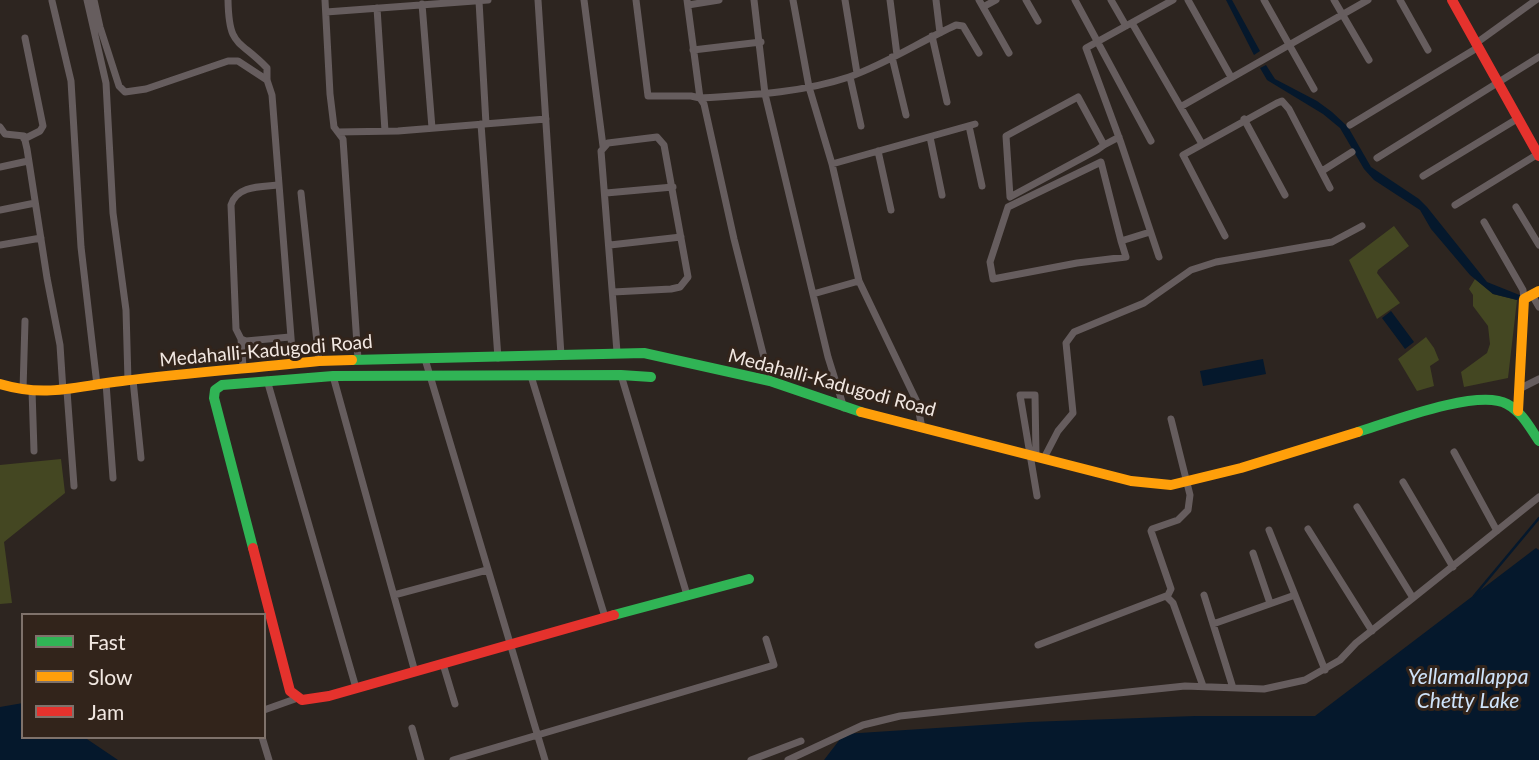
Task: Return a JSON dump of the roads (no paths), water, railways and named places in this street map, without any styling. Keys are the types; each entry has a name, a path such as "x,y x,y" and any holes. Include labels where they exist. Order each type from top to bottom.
{"street":[{"path":"87,0 106,83 113,213 141,458"},
{"path":"94,0 100,27 120,86 125,92 146,89 228,61 238,61 267,80"},
{"path":"228,0 228,21 235,41 267,68 267,80 272,95 292,363"},
{"path":"326,0 334,127 343,139 358,359"},
{"path":"326,12 488,0"},
{"path":"538,0 561,355"},
{"path":"584,0 603,146 601,151 617,352"},
{"path":"636,0 648,96 699,98 765,94 809,87 853,75 956,25 962,26 979,53"},
{"path":"719,0 688,2 699,98 704,104 734,239 770,381"},
{"path":"754,0 765,94 813,294 844,408"},
{"path":"793,0 809,87 832,164 859,281 917,402 922,428"},
{"path":"845,0 861,126"},
{"path":"890,0 894,56 905,115"},
{"path":"936,0 936,34 947,102"},
{"path":"996,0 981,4 1009,53"},
{"path":"1026,0 1038,22"},
{"path":"1075,0 1151,141"},
{"path":"1111,0 1182,106 1202,144"},
{"path":"1159,257 1086,48 1158,4 1173,0"},
{"path":"1188,0 1231,77"},
{"path":"1264,0 1314,89"},
{"path":"1334,0 1369,60"},
{"path":"1182,106 1368,0"},
{"path":"1400,0 1428,50"},
{"path":"1452,0 1538,155 1455,205"},
{"path":"1350,125 1476,46 1536,0"},
{"path":"52,1 71,81 81,247 113,478"},
{"path":"479,1 483,124 498,358"},
{"path":"422,4 432,128"},
{"path":"377,8 385,131"},
{"path":"24,139 40,131 43,126 25,38"},
{"path":"693,50 761,42"},
{"path":"1377,158 1536,58 1539,69"},
{"path":"1104,145 1078,97 1006,136 1010,197 1119,137"},
{"path":"1225,236 1183,155 1244,119 1282,101 1289,108 1330,188"},
{"path":"338,131 385,131 546,119"},
{"path":"1244,119 1284,195"},
{"path":"1423,176 1517,119"},
{"path":"832,164 972,125 982,186"},
{"path":"0,128 5,134 21,135 29,161 60,345 74,486"},
{"path":"930,136 942,195"},
{"path":"603,146 608,143 657,138 661,140 673,187 688,277 680,287 613,292"},
{"path":"878,151 891,211"},
{"path":"1322,171 1352,152"},
{"path":"0,167 29,161"},
{"path":"1101,162 1122,241 1126,257 993,279 990,262 1008,207 1101,162"},
{"path":"243,367 241,339 236,329 231,205 233,199 243,191 279,185"},
{"path":"606,192 673,187"},
{"path":"301,193 319,361"},
{"path":"0,210 35,203"},
{"path":"1516,207 1539,245"},
{"path":"1484,222 1523,290 1532,295 1539,307"},
{"path":"1036,456 1073,413 1066,343 1074,332 1144,303 1191,270 1216,262 1332,242 1362,226"},
{"path":"1122,241 1150,232"},
{"path":"610,245 681,237"},
{"path":"0,245 41,238"},
{"path":"813,294 859,281"},
{"path":"1532,295 1518,411 1539,441"},
{"path":"25,321 34,451"},
{"path":"241,339 246,341 290,337"},
{"name":"Medahalli-Kadugodi Road","path":"0,385 28,390 65,391 130,380 319,361 645,353 770,381 844,408 1131,481 1171,485 1241,468 1440,407 1479,400 1504,401 1518,411"},
{"path":"425,359 545,760"},
{"path":"621,375 687,595"},
{"path":"333,376 415,672"},
{"path":"651,377 333,376 222,385 215,390 214,398 290,691 295,699 301,702 749,579"},
{"path":"531,376 606,617"},
{"path":"1519,389 1539,379"},
{"path":"267,380 356,688"},
{"path":"1036,456 1020,395 1035,395 1037,496"},
{"path":"1167,597 1171,589 1151,531 1178,520 1188,510 1190,495 1171,419"},
{"path":"1454,452 1497,531"},
{"path":"1403,482 1453,567"},
{"path":"788,760 863,725 891,717 1203,686 1264,689 1305,680 1340,660 1372,631 1539,497"},
{"path":"1357,507 1413,598"},
{"path":"1308,529 1372,631"},
{"path":"1269,530 1325,670"},
{"path":"1253,553 1270,603"},
{"path":"394,595 487,569"},
{"path":"1204,595 1233,688"},
{"path":"1213,624 1295,595"},
{"path":"1038,645 1150,601 1167,597"},
{"path":"1167,597 1173,603 1203,686"},
{"path":"453,760 774,665 766,639"},
{"path":"443,664 455,704"},
{"path":"266,709 295,699"},
{"path":"412,728 421,760"},
{"path":"263,739 269,760"},
{"path":"751,760 801,741"}],"water":[{"path":"1226,0 1232,0 1260,51 1254,55"},
{"path":"1266,65 1275,79 1317,101 1348,127 1371,167 1419,199 1487,282 1522,296 1517,300 1493,294 1470,275 1431,229 1420,210 1374,180 1364,169 1340,128 1323,114 1267,80 1260,68"},
{"path":"1391,311 1414,342 1405,349 1382,318"},
{"path":"1263,359 1266,374 1203,386 1200,371"},
{"name":"Yellamallappa Chetty Lake","path":"1536,548 1539,550 1539,760 824,760 844,734 1029,722 1195,716 1315,716"},
{"path":"21,703 21,739 87,739 118,760 0,760 0,707"}],"waterway":[{"path":"1474,596 1539,518"}]}
